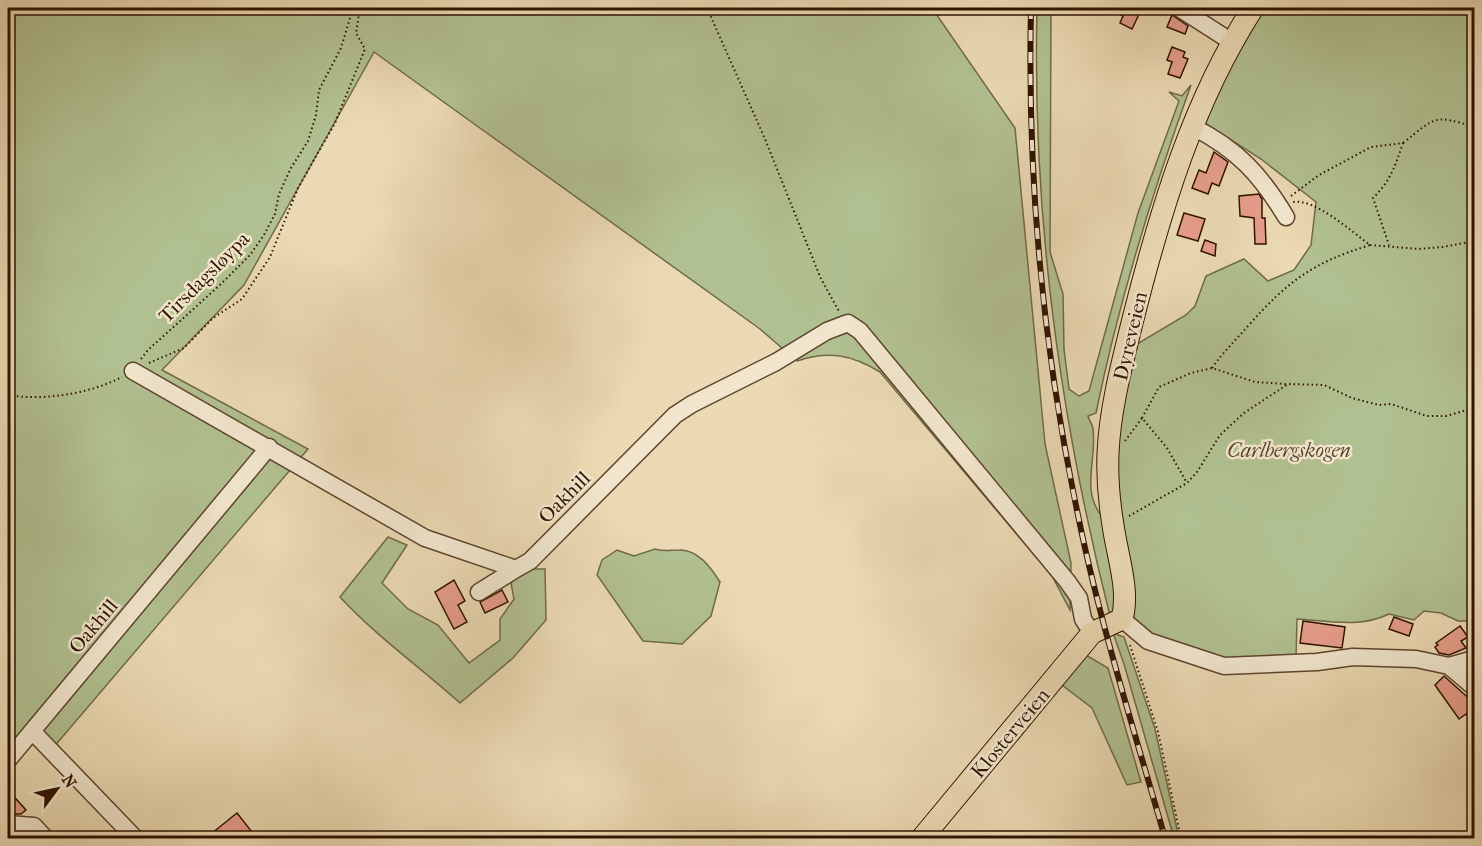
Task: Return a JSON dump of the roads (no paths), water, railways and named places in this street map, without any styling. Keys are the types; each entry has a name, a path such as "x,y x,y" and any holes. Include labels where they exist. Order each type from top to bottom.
{"main road":[{"name":"Dyreveien","path":"1122,619 1125,598 1113,527 1108,480 1108,450 1127,344 1154,240 1193,127 1232,42 1253,8"},
{"path":"1096,632 1122,619"},
{"name":"Klosterveien","path":"922,838 1096,632"}],"street":[{"path":"1179,8 1232,42"},
{"path":"1193,127 1229,147 1243,158 1282,211"},
{"name":"Oakhill","path":"479,592 530,561 675,415 776,362 827,331 848,323 860,332 1067,581 1079,598 1083,619 1096,632"},
{"path":"133,370 425,538 516,569"},
{"name":"Oakhill","path":"8,760 269,447"},
{"path":"1122,619 1149,641 1224,666 1317,662 1353,657 1416,659 1449,666 1474,659"},
{"path":"1449,666 1474,687"},
{"path":"33,732 135,838"},
{"path":"8,824 34,826 45,838"}],"railway":[{"path":"1031,8 1030,72 1035,201 1047,329 1066,457 1098,600 1165,838"}],"park label":[{"name":"Carlbergskogen","path":"1289,450"}]}
